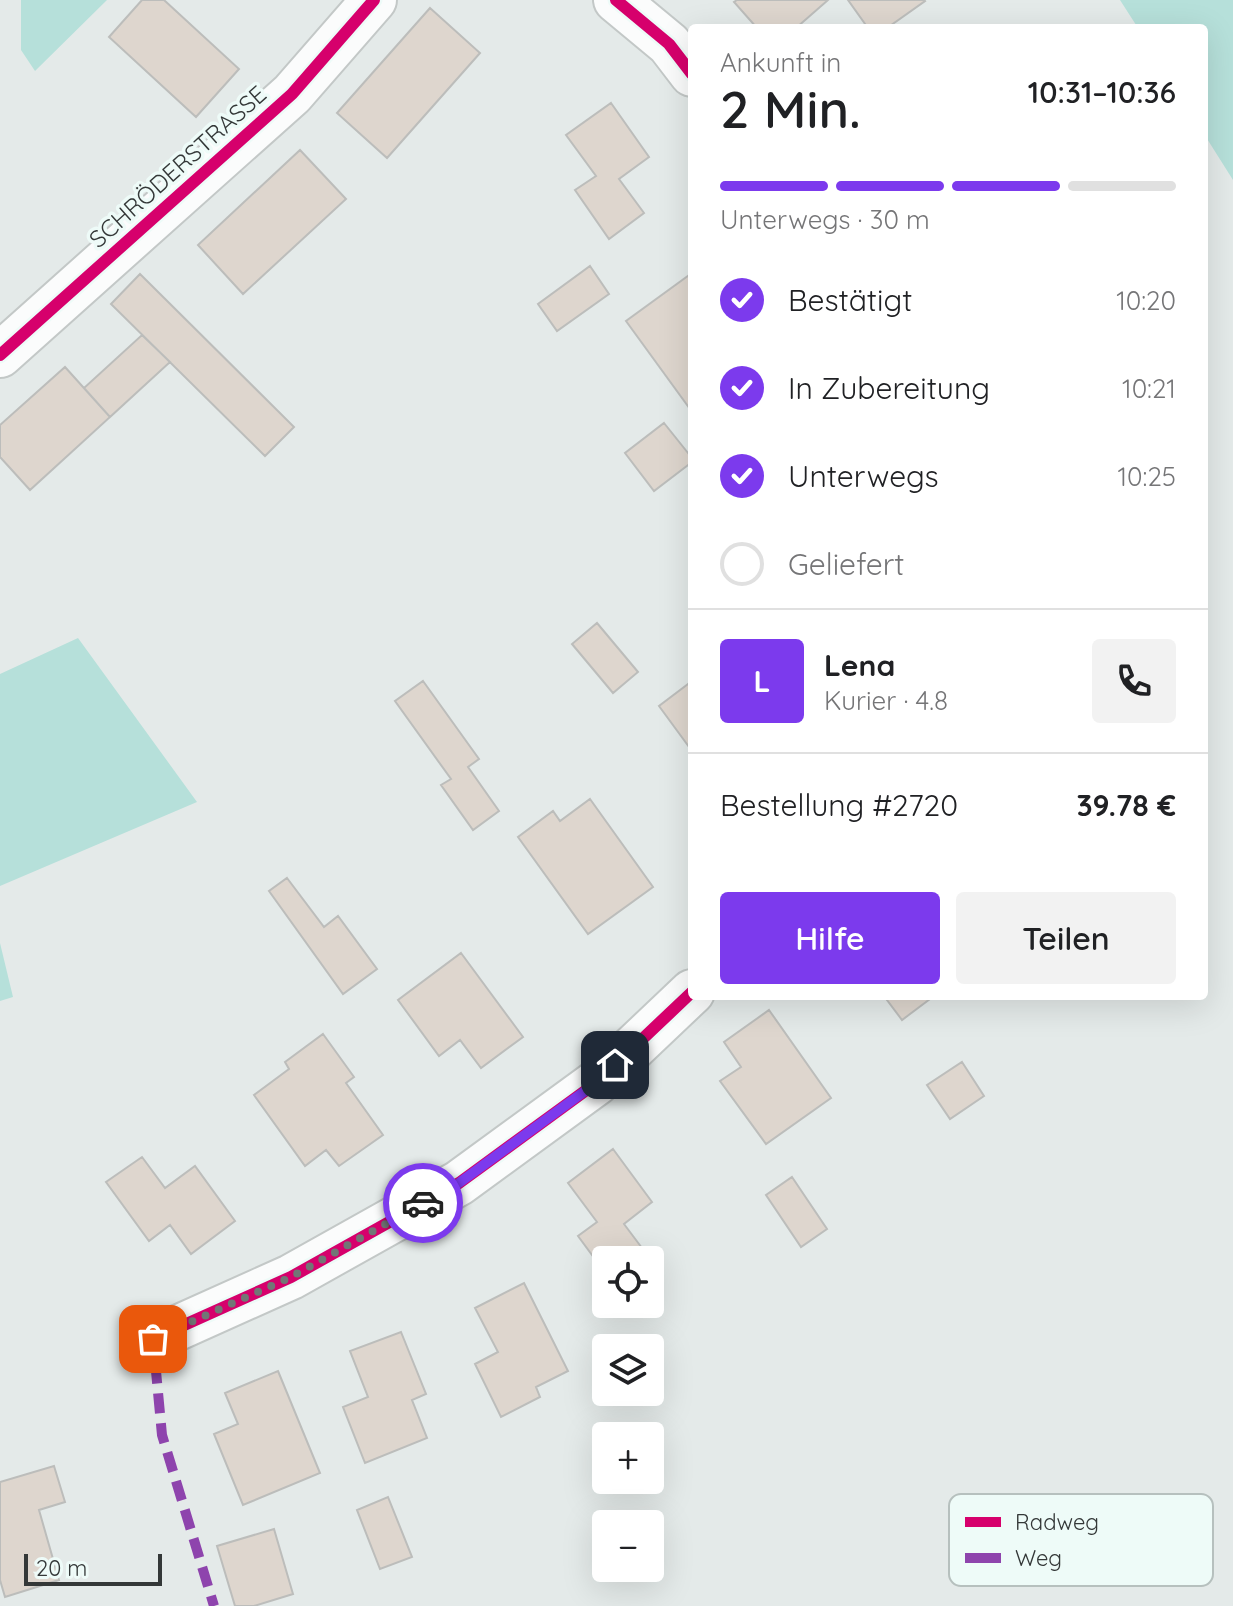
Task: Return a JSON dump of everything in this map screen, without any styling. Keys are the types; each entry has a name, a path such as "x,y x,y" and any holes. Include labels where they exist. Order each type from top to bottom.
{"street":[{"name":"SCHRÖDERSTRASSE","path":"0,355 292,94 374,0"},
{"path":"616,0 669,44 688,69"},
{"path":"153,1339 291,1277 459,1183 596,1083 688,996"}],"shaded area":[{"path":"21,0 107,0 35,71 21,50"},
{"path":"1120,0 1233,0 1233,180 1208,140 1208,24 1135,24"},
{"path":"78,638 197,802 0,886 0,674"},
{"path":"0,943 13,997 0,1001"}],"building":[{"path":"142,0 164,0 239,69 196,117 109,37"},
{"path":"828,0 801,24 753,24 734,2"},
{"path":"848,0 925,1 893,24 865,24"},
{"path":"430,8 480,53 387,158 337,113"},
{"path":"611,103 649,157 619,179 644,213 609,239 575,190 596,176 566,135"},
{"path":"300,150 346,199 243,294 198,245"},
{"path":"590,266 609,294 557,331 538,304"},
{"path":"140,274 294,427 265,456 111,304"},
{"path":"688,276 688,406 626,321"},
{"path":"142,335 170,362 110,417 84,388"},
{"path":"65,367 110,417 30,490 0,457 0,425"},
{"path":"664,423 688,453 688,465 654,491 625,453"},
{"path":"597,623 638,672 613,693 572,644"},
{"path":"423,681 479,759 468,767 499,811 473,830 441,785 451,779 395,701"},
{"path":"688,684 688,746 659,706"},
{"path":"590,799 653,887 588,934 518,837 553,811 560,821"},
{"path":"287,878 324,927 338,916 377,969 343,994 269,891"},
{"path":"461,953 523,1037 481,1068 460,1040 439,1056 398,1000"},
{"path":"887,1000 929,1000 902,1020"},
{"path":"769,1010 831,1098 766,1144 720,1081 741,1067 724,1042"},
{"path":"323,1034 354,1077 346,1083 383,1135 339,1166 326,1150 305,1166 254,1095 289,1069 285,1062"},
{"path":"962,1062 984,1096 950,1119 927,1085"},
{"path":"613,1149 652,1202 624,1224 640,1246 592,1246 592,1255 578,1236 597,1222 568,1183"},
{"path":"142,1157 165,1188 195,1166 235,1221 191,1254 170,1225 149,1241 106,1182"},
{"path":"792,1177 827,1229 801,1247 766,1195"},
{"path":"524,1283 568,1371 536,1387 540,1397 501,1417 475,1364 498,1352 475,1308"},
{"path":"401,1332 426,1394 412,1400 427,1438 365,1463 343,1407 368,1397 350,1351"},
{"path":"278,1371 320,1473 243,1505 214,1434 238,1424 225,1393"},
{"path":"54,1466 65,1502 39,1510 59,1580 5,1597 0,1580 0,1482"},
{"path":"388,1497 412,1557 380,1569 357,1510"},
{"path":"274,1529 293,1594 254,1606 235,1606 217,1546"}],"marked path":[{"path":"158,1337 153,1339 162,1435 214,1606"}],"cycle path":[{"path":"0,355 292,94 374,0"},
{"path":"616,0 669,44 688,69"},
{"path":"153,1339 291,1277 459,1183 596,1083 688,996"}],"way so far":[{"path":"153,1339 291,1277 423,1203"}],"route":[{"path":"423,1203 459,1183 596,1083 615,1065"}]}
